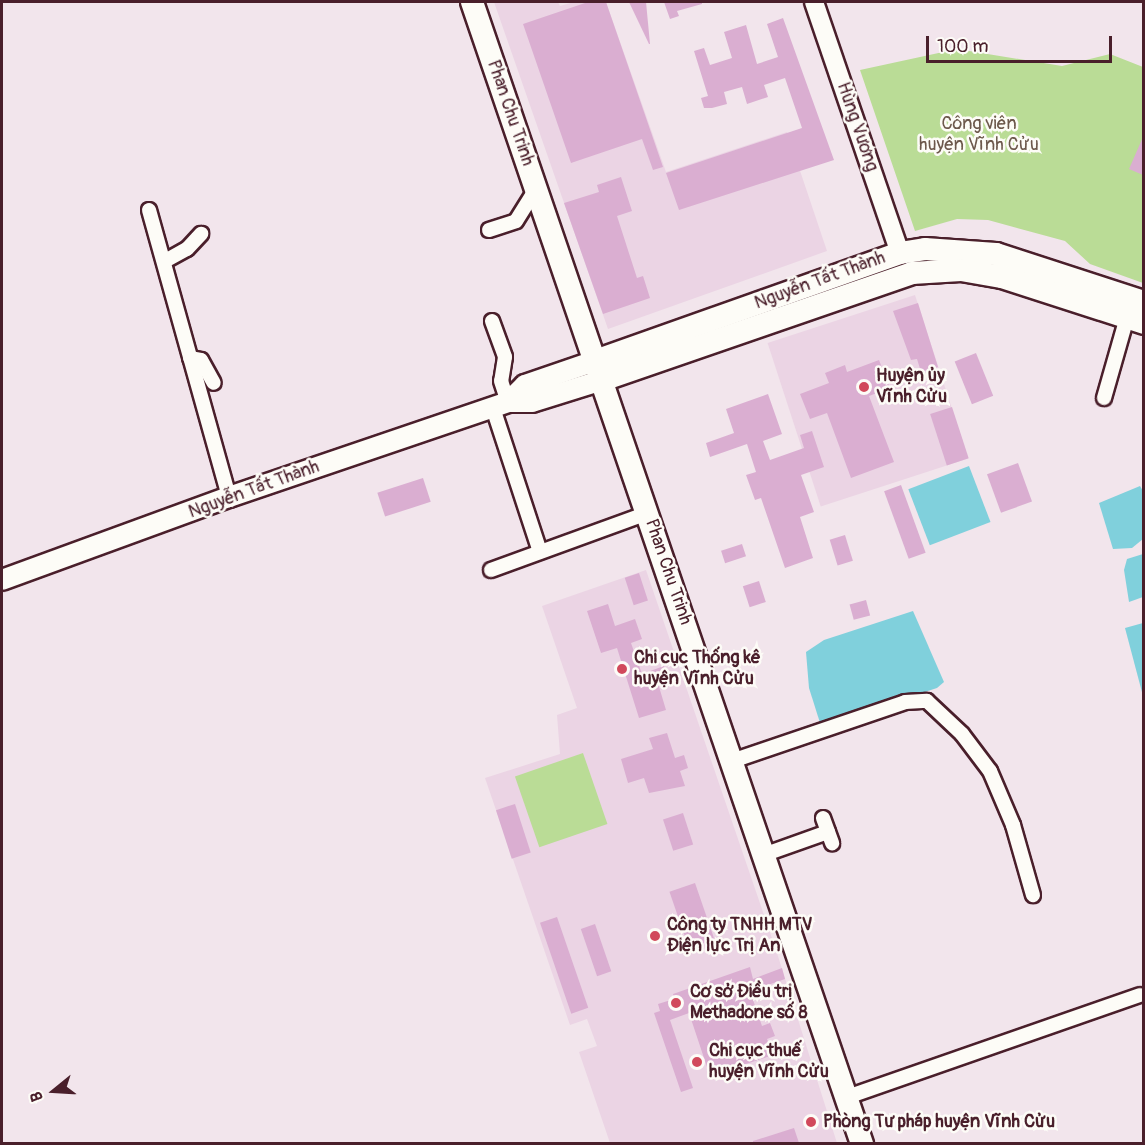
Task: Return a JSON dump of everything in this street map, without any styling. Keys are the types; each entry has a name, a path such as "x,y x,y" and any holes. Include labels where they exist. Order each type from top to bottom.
{"main road":[{"name":"Phan Chu Trinh","path":"472,2 862,1143"},
{"name":"Nguyễn Tất Thành","path":"2,580 229,497 501,405 525,385 598,370 877,272 900,253 942,248 996,254 1138,314"},
{"name":"Nguyễn Tất Thành","path":"877,272 912,273 962,270 1021,282 1138,314"}],"street":[{"name":"Hùng Vương","path":"814,2 900,253"},
{"path":"489,230 516,221 536,189"},
{"path":"149,210 229,497"},
{"path":"165,261 187,249 201,234"},
{"path":"1104,398 1138,314"},
{"path":"492,321 506,357 501,381 501,405 540,552"},
{"path":"190,357 201,360 214,383"},
{"path":"491,570 648,513"},
{"path":"732,761 905,702 927,701 962,734 990,771 1013,825 1033,895"},
{"path":"763,855 830,837 823,818"},
{"path":"847,1097 1140,995"}],"shaded area":[{"path":"494,2 558,2 560,6 574,2 606,2 666,172 787,132 827,251 608,329"},
{"name":"Huyện ủy Vĩnh Cửu","path":"915,295 968,459 821,506 768,343"},
{"path":"646,570 777,953 837,1143 610,1143 579,1052 597,1046 587,1019 570,1025 485,778 560,754 557,715 577,708 542,606"}],"green space":[{"name":"Công viên huyện Vĩnh Cửu","path":"957,49 1062,66 1110,54 1143,67 1143,283 1090,264 1065,241 988,220 957,219 915,231 860,70"},
{"path":"583,753 607,824 539,847 515,776"}],"water":[{"path":"969,466 991,522 930,545 908,489"},
{"path":"1140,486 1143,491 1143,539 1132,548 1113,549 1099,503"},
{"path":"1143,554 1143,597 1129,602 1124,570 1127,559"},
{"path":"913,611 944,682 937,688 821,726 809,688 806,652 824,640"},
{"path":"1144,623 1143,696 1125,628"}],"building":[{"path":"588,2 606,2 663,167 653,170 642,139 571,163 523,24"},
{"path":"629,2 646,2 650,44 649,44"},
{"path":"664,2 702,2 702,4 677,11 679,16 670,19"},
{"path":"783,18 834,160 679,210 666,173 802,128 785,78 764,85 768,97 747,104 742,87 724,92 727,104 704,108 701,98 708,96 694,51 704,48 710,65 732,58 724,32 746,25 757,64 778,57 767,24"},
{"path":"1143,137 1143,175 1129,169"},
{"path":"621,177 632,211 617,216 637,278 643,276 650,298 603,314 564,203 599,192 597,185"},
{"path":"918,303 938,367 921,372 917,359 911,360 893,311"},
{"path":"976,353 993,396 972,404 955,362"},
{"path":"879,360 890,388 869,396 894,462 851,478 827,413 810,419 800,394 829,383 825,373 845,365 847,372"},
{"path":"768,394 782,434 763,441 770,460 804,448 800,435 812,431 824,467 801,475 814,512 800,517 813,558 785,568 761,498 755,500 746,475 756,472 747,444 710,457 706,443 734,433 726,409"},
{"path":"952,407 969,458 947,465 930,414"},
{"path":"1018,463 1032,502 1001,513 987,474"},
{"path":"423,478 431,502 385,517 377,493"},
{"path":"901,485 926,553 909,559 884,491"},
{"path":"845,535 853,561 838,565 830,540"},
{"path":"742,544 746,556 725,563 721,551"},
{"path":"639,573 648,601 634,605 625,578"},
{"path":"759,581 766,602 750,607 743,586"},
{"path":"866,600 870,615 854,620 850,604"},
{"path":"608,604 615,626 635,619 642,639 631,643 642,674 664,666 667,676 657,680 666,710 639,718 617,648 601,653 587,611"},
{"path":"667,733 675,758 684,755 688,768 680,771 685,786 649,793 644,778 628,783 621,759 653,749 649,738"},
{"path":"515,804 531,853 512,859 496,810"},
{"path":"683,813 693,844 673,851 663,819"},
{"path":"695,883 716,944 691,953 669,892"},
{"path":"557,917 588,1008 571,1014 540,923"},
{"path":"595,924 611,971 597,976 581,929"},
{"path":"750,967 753,979 782,968 785,979 750,991 762,1026 770,1023 775,1036 767,1039 773,1055 710,1076 689,1013 670,1020 693,1088 681,1092 654,1013 660,1011 658,1004 674,999 673,994"},
{"path":"794,1128 799,1143 753,1143 753,1141"}],"place":[{"name":"Huyện ủy Vĩnh Cửu","path":"864,387"},
{"name":"Chi cục Thống kê huyện Vĩnh Cửu","path":"622,669"},
{"name":"Công ty TNHH MTV Điện lực Trị An","path":"655,936"},
{"name":"Cơ sở Điều trị Methadone số 8","path":"676,1003"},
{"name":"Chi cục thuế huyện Vĩnh Cửu","path":"697,1062"},
{"name":"Phòng Tư pháp huyện Vĩnh Cửu","path":"811,1122"}]}
